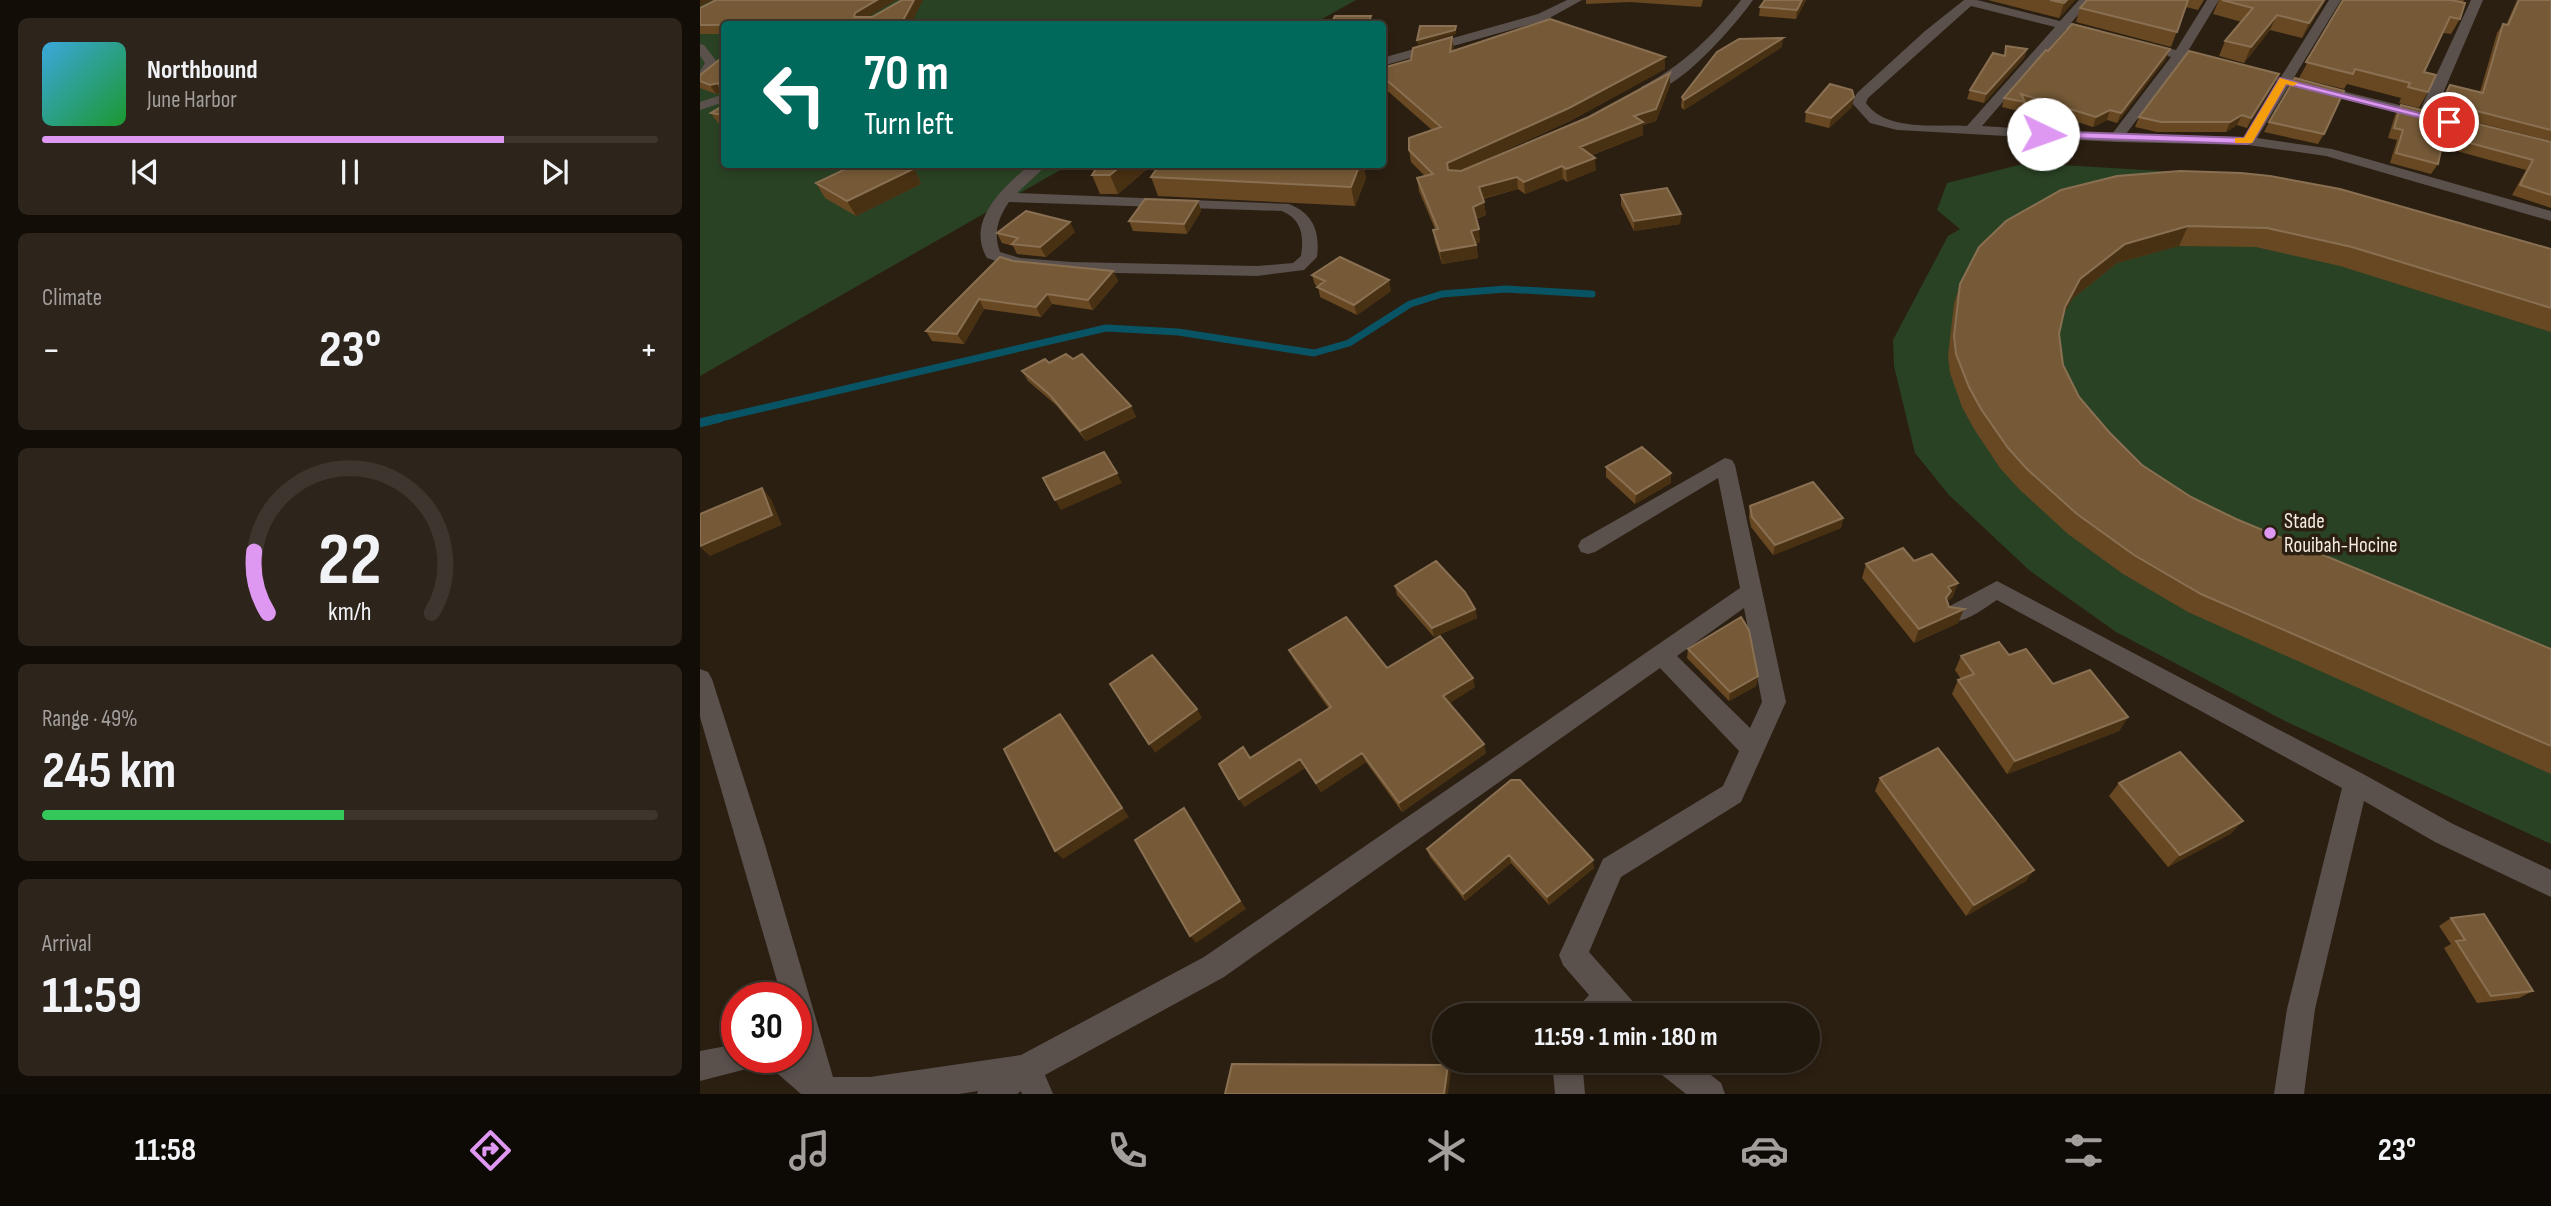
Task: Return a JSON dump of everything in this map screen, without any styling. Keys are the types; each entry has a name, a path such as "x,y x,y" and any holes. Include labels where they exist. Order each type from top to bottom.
{"street":[{"path":"1386,61 1542,17 1576,0"},
{"path":"1633,96 1653,87 1700,55 1714,42 1746,0"},
{"path":"1971,130 2085,0"},
{"path":"2116,138 2185,55 2213,0"},
{"path":"2248,141 2279,79 2335,0"},
{"path":"2279,79 2430,117 2463,14 2477,0"},
{"path":"2185,55 1970,1 1929,34 1862,96 1859,103 1866,114 1882,124 2116,138 2248,141 2327,152 2551,216"},
{"path":"700,48 712,64 700,80"},
{"path":"700,106 721,99"},
{"path":"1004,197 1284,207 1302,215 1310,226 1309,257 1298,267 1257,271 1018,263 993,256 987,246 990,223 1004,197 1037,168"},
{"path":"1588,546 1725,465 1774,702 1732,794 1612,868 1573,955 1605,1003"},
{"path":"1954,614 1997,590 2357,783 2444,833 2551,884"},
{"path":"992,1094 1032,1082 1214,967 1752,591"},
{"path":"1660,653 1753,748"},
{"path":"700,679 791,982"},
{"path":"2289,1094 2301,1009 2357,783"},
{"path":"812,1056 822,1091"},
{"path":"700,1066 721,1062"},
{"path":"800,1073 822,1091 1032,1082"},
{"path":"1568,1073 1570,1094"},
{"path":"1684,1073 1710,1094"}],"green space":[{"path":"700,0 1356,0 1318,21 721,21 721,168 1064,168 700,376"},
{"name":"Stade Rouibah-Hocine","path":"2027,163 2262,177 2551,259 2551,844 2285,721 2116,632 2029,570 1949,495 1915,453 1894,366 1893,340 1948,236 1960,229 1937,210 1947,183"}],"building":[{"path":"716,0 877,0 855,13 854,17 872,17 902,0 914,0 903,21 721,21 721,25 700,25 700,8"},
{"path":"1765,0 1802,0 1797,10 1760,7"},
{"path":"2087,0 2188,0 2177,32 2080,8"},
{"path":"2222,0 2324,0 2309,23 2277,15 2251,47 2225,41 2253,8"},
{"path":"2343,0 2451,0 2465,3 2460,19 2450,17 2424,72 2436,75 2428,92 2408,87 2410,83 2355,69 2353,74 2306,62"},
{"path":"2519,0 2551,0 2551,130 2442,102 2450,85 2483,93 2503,24 2508,25"},
{"path":"1335,16 1371,16 1369,21 1332,21"},
{"path":"1550,19 1665,57 1569,108 1447,163 1448,170 1461,171 1589,117 1670,73 1656,109 1634,116 1643,122 1580,147 1595,158 1566,169 1562,166 1524,182 1517,177 1479,187 1484,202 1473,207 1479,229 1471,231 1476,245 1440,251 1433,230 1438,229 1417,178 1433,174 1409,150 1409,138 1441,127 1386,79 1386,67 1411,60 1413,48 1452,37 1450,52"},
{"path":"2072,24 2170,49 2121,113 2110,110 2096,117 2021,94 2025,102 2004,98"},
{"path":"1420,26 1456,26 1455,30 1417,40"},
{"path":"1783,38 1684,100 1682,97 1717,52 1739,39"},
{"path":"2006,46 2027,49 1986,94 1970,90 1993,53 2005,56"},
{"path":"2189,51 2279,74 2251,118 2242,115 2230,122 2161,122 2139,117"},
{"path":"721,58 721,88 719,83 710,85 700,81 700,75"},
{"path":"2295,78 2344,91 2324,134 2269,122"},
{"path":"1830,84 1852,90 1854,97 1831,118 1806,112"},
{"path":"2401,105 2551,142 2551,195 2520,185 2533,160 2444,136 2438,164 2396,153 2403,130 2394,128"},
{"path":"721,107 721,115 711,113"},
{"path":"848,168 913,169 847,201 816,183"},
{"path":"1096,168 1118,168 1110,175 1092,175"},
{"path":"1157,168 1358,168 1351,187 1151,177"},
{"path":"2180,171 2270,176 2340,189 2551,249 2551,308 2352,247 2267,228 2188,226 2125,244 2080,279 2065,307 2059,334 2063,365 2079,397 2142,465 2191,497 2236,519 2551,649 2551,746 2201,594 2134,555 2077,514 2027,469 2008,448 1981,409 1956,354 1954,336 1960,284 1979,247 2006,221 2061,190 2117,176"},
{"path":"1667,188 1681,214 1634,221 1621,195"},
{"path":"1145,199 1198,201 1184,224 1129,221"},
{"path":"1026,211 1070,222 1040,247 1012,244 1018,238 997,233"},
{"path":"1000,257 1013,261 1113,271 1088,300 1047,294 1036,307 979,299 957,334 926,331"},
{"path":"1340,257 1389,280 1354,305 1317,287 1325,281 1312,275"},
{"path":"1066,354 1073,359 1082,354 1131,406 1080,431 1050,395 1022,371 1045,359 1049,363"},
{"path":"1642,447 1671,473 1636,494 1606,467"},
{"path":"1104,452 1117,473 1055,500 1043,478"},
{"path":"1813,482 1843,518 1775,545 1752,517 1750,506"},
{"path":"762,488 772,515 700,546 700,514"},
{"path":"1903,548 1914,561 1932,554 1958,583 1948,587 1951,591 1946,598 1949,607 1964,609 1919,629 1866,564"},
{"path":"1436,561 1465,592 1475,609 1432,628 1395,586"},
{"path":"1346,617 1387,668 1440,636 1473,678 1443,696 1484,744 1399,803 1362,753 1316,783 1300,759 1239,799 1219,764 1243,747 1250,758 1331,707 1289,650"},
{"path":"1741,617 1749,630 1758,676 1730,692 1688,649"},
{"path":"1999,642 2009,655 2026,649 2053,684 2090,670 2128,717 2015,761 1958,680 1974,674 1961,656"},
{"path":"1152,655 1197,709 1149,744 1110,684"},
{"path":"1060,714 1122,808 1055,851 1004,749"},
{"path":"1938,748 2034,870 1974,905 1880,778"},
{"path":"2180,752 2243,821 2180,855 2119,783"},
{"path":"1511,780 1520,780 1593,860 1547,897 1509,855 1463,894 1427,849"},
{"path":"1184,808 1240,901 1190,936 1135,840"},
{"path":"2484,914 2533,991 2491,996 2456,941 2465,940 2451,918"},
{"path":"1232,1064 1432,1065 1432,1073 1447,1073 1444,1094 1225,1094"}],"waterway":[{"path":"712,420 1106,328 1178,332 1314,353 1349,343 1410,304 1442,294 1506,289 1592,294"},
{"path":"712,420 720,418"},
{"path":"700,423 712,420"}],"slow traffic":[{"path":"2239,141 2248,141 2283,80 2293,83"}],"place":[{"name":"Stade Rouibah-Hocine","path":"2270,533"}],"route":[{"path":"2043,134 2248,141 2283,80 2449,122"}]}
